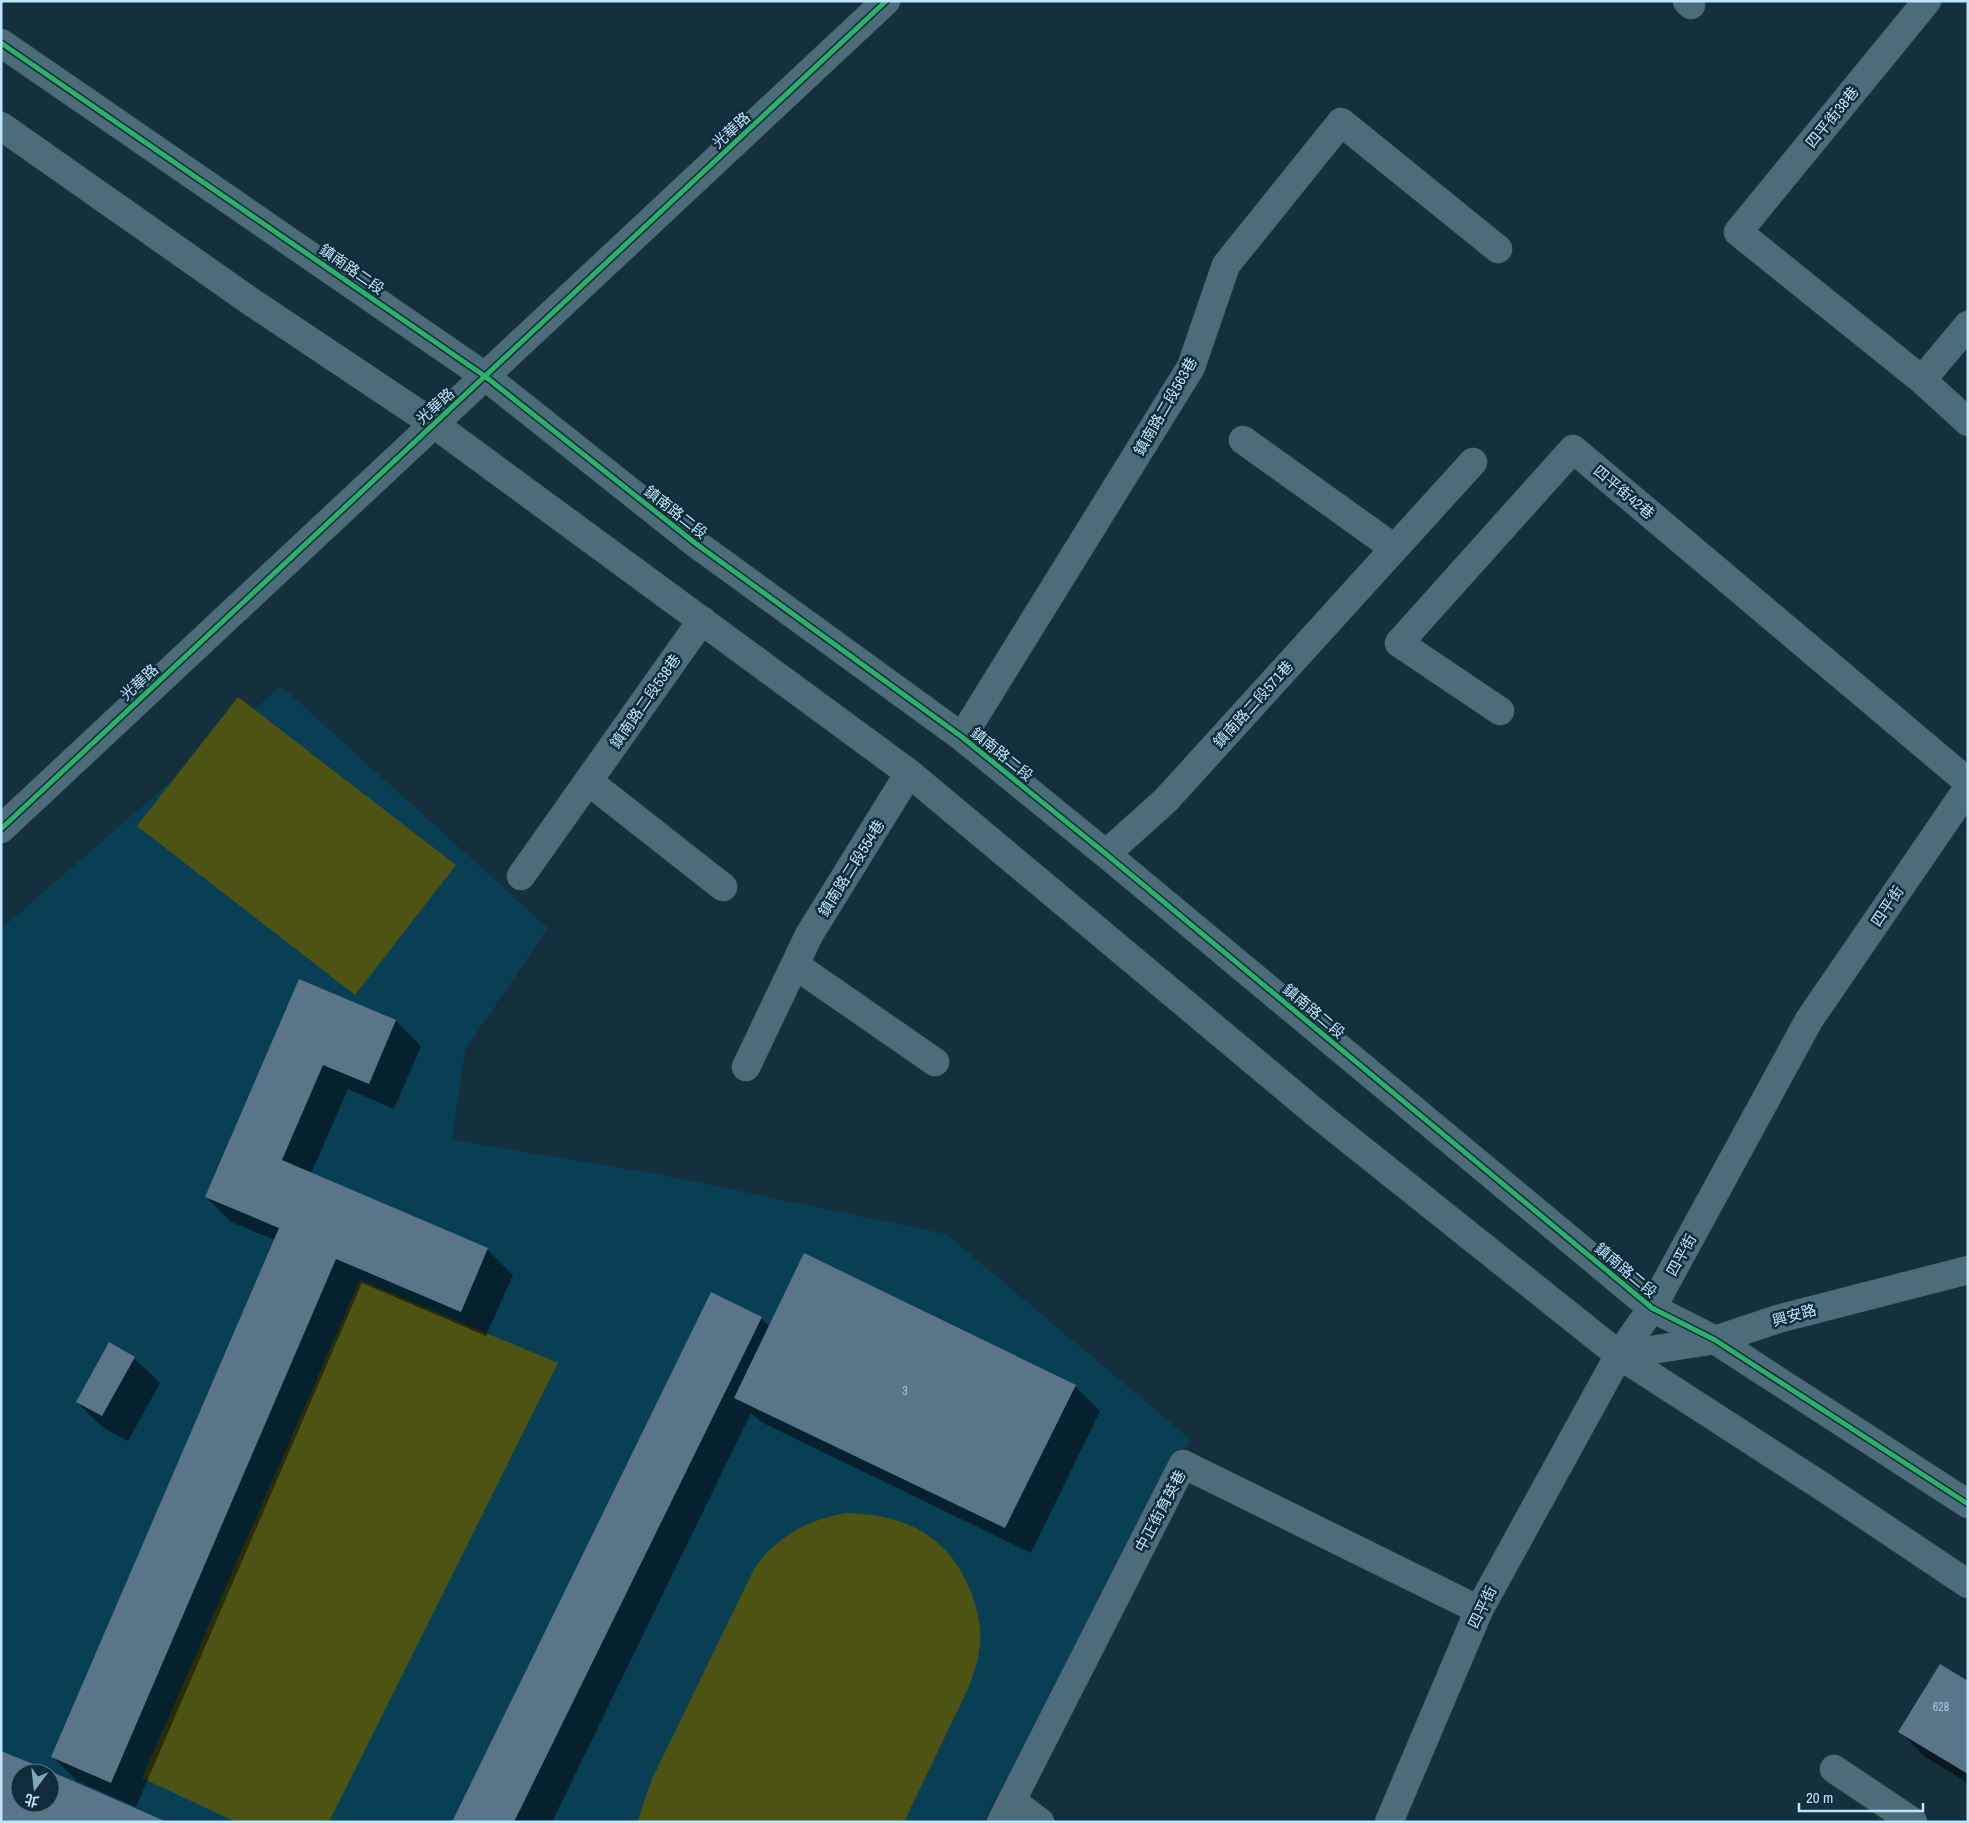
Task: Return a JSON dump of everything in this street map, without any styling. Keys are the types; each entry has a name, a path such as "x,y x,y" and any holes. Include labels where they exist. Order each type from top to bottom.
{"street":[{"name":"光華路","path":"1,829 886,1"},
{"name":"四平街38巷","path":"1922,380 1738,232 1927,1"},
{"name":"鎮南路二段","path":"1,43 486,377 695,543 962,737 1106,854 1652,1308 1715,1340 1968,1504"},
{"name":"鎮南路二段563巷","path":"962,737 1191,367 1226,265 1341,122 1498,248"},
{"path":"1,126 250,301 434,424 909,773 1322,1118 1619,1355 1823,1487 1968,1584"},
{"path":"1968,325 1922,380 1968,422"},
{"path":"1244,440 1394,548"},
{"name":"四平街42巷","path":"1500,711 1399,643 1573,449 1968,782"},
{"name":"鎮南路二段571巷","path":"1106,854 1166,800 1473,462"},
{"name":"鎮南路二段538巷","path":"521,876 702,620"},
{"name":"鎮南路二段554巷","path":"746,1067 809,935 909,773"},
{"path":"588,781 723,887"},
{"name":"四平街","path":"1389,1822 1479,1610 1619,1355 1652,1308 1809,1020 1968,788"},
{"path":"795,965 935,1062"},
{"name":"興安路","path":"1619,1355 1715,1340 1778,1319 1968,1270"},
{"name":"中正街育英巷","path":"1006,1811 1183,1464 1479,1610"},
{"path":"1834,1769 1913,1822"},
{"path":"1006,1811 1040,1822"}],"shaded area":[{"path":"281,686 548,928 465,1050 452,1140 653,1173 946,1234 1190,1439 983,1822 1,1822 1,929"}],"green space":[{"path":"238,697 456,865 355,995 137,826"},
{"path":"360,1280 558,1363 329,1822 236,1822 142,1778"},
{"path":"846,1513 867,1514 905,1523 937,1542 962,1572 971,1592 979,1622 980,1644 971,1681 904,1822 637,1822 652,1779 754,1569 773,1547 794,1531 818,1520"}],"building":[{"path":"299,979 396,1020 369,1084 323,1065 282,1160 488,1248 461,1312 336,1259 111,1783 51,1757 279,1228 205,1197"},
{"path":"804,1253 1076,1385 1005,1528 734,1398"},
{"path":"711,1292 762,1317 514,1822 452,1822"},
{"path":"109,1342 135,1357 102,1416 76,1402"},
{"path":"1940,1664 1968,1681 1968,1774 1898,1732"},
{"path":"1,1751 30,1763 10,1763 10,1813 60,1813 60,1775 167,1822 1,1822"}],"cycle path":[{"path":"1,829 886,1"},
{"path":"1,43 486,377 695,543 962,737 1106,854 1652,1308 1715,1340 1968,1504"}]}
